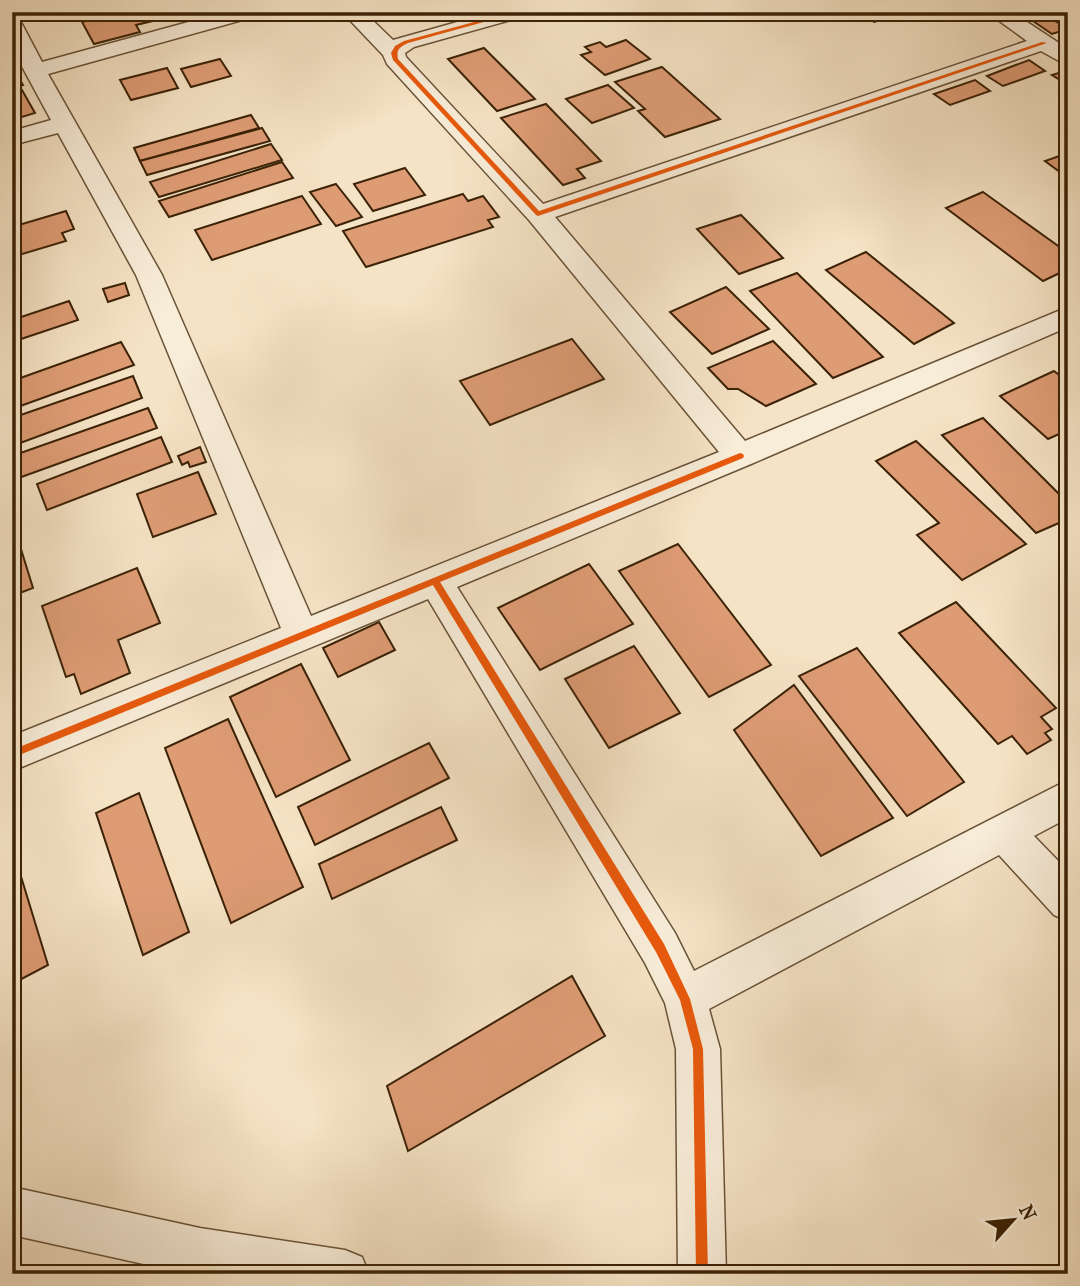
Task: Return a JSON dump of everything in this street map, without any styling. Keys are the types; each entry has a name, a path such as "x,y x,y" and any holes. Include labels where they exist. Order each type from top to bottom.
{"street":[{"path":"35,71 250,12"},
{"path":"352,12 394,53"},
{"path":"518,12 406,42 397,47 395,59 538,214 740,456"},
{"path":"997,12 1068,59"},
{"path":"12,26 149,275 302,636"},
{"path":"538,214 1044,43"},
{"path":"12,138 65,124"},
{"path":"12,754 740,456 1057,321 1068,345"},
{"path":"435,581 660,948 685,999 698,1049 702,1274"},
{"path":"685,999 1068,798"},
{"path":"1004,832 1068,901"},
{"path":"12,1211 200,1252 345,1274"}],"building":[{"path":"121,12 176,12 178,15 136,25 140,32 94,44 82,22"},
{"path":"760,12 797,12 772,21"},
{"path":"861,12 897,12 900,15 874,22"},
{"path":"1042,13 1068,29 1052,34 1027,17"},
{"path":"626,40 650,59 605,75 581,55 591,52 585,47 600,42 606,47"},
{"path":"484,48 535,99 497,111 448,59"},
{"path":"220,59 231,76 191,87 181,69"},
{"path":"1029,60 1045,71 1003,86 987,76"},
{"path":"12,65 23,85 12,88"},
{"path":"662,67 720,119 665,137 638,111 645,109 615,82"},
{"path":"167,68 178,88 131,100 120,80"},
{"path":"1068,70 1068,85 1052,75"},
{"path":"975,80 990,91 950,105 934,94"},
{"path":"608,85 634,108 592,123 566,99"},
{"path":"22,90 35,113 12,120 12,93"},
{"path":"546,104 601,161 577,169 585,178 563,185 501,118"},
{"path":"251,115 259,128 140,161 134,148"},
{"path":"262,128 270,141 147,175 140,161"},
{"path":"271,144 282,160 159,197 150,182"},
{"path":"1068,153 1068,178 1045,161"},
{"path":"282,162 293,178 169,217 159,201"},
{"path":"405,168 425,195 373,211 354,184"},
{"path":"336,184 362,217 336,226 310,192"},
{"path":"983,192 1068,253 1068,269 1043,281 946,208"},
{"path":"463,194 468,201 483,196 499,217 488,220 493,227 366,267 343,231"},
{"path":"302,196 321,224 212,260 195,230"},
{"path":"66,211 74,229 62,233 66,241 12,257 12,227"},
{"path":"741,215 783,258 739,274 697,229"},
{"path":"866,252 954,323 914,344 826,270"},
{"path":"797,273 883,357 833,378 750,291"},
{"path":"125,283 129,295 108,302 103,289"},
{"path":"726,287 769,329 712,354 670,312"},
{"path":"69,301 78,320 12,342 12,320"},
{"path":"572,339 604,379 490,425 460,381"},
{"path":"773,341 816,384 766,406 738,389 728,389 708,368"},
{"path":"121,342 134,365 12,409 12,381"},
{"path":"1054,371 1068,382 1068,430 1048,439 1000,396"},
{"path":"133,376 142,398 12,446 12,418"},
{"path":"148,408 157,428 13,480 12,456"},
{"path":"983,418 1068,503 1068,519 1036,533 942,435"},
{"path":"161,437 172,462 47,510 37,484"},
{"path":"916,441 1026,544 962,580 917,535 939,523 876,461"},
{"path":"200,447 206,462 190,467 188,462 182,465 178,456"},
{"path":"198,472 216,514 153,537 137,494"},
{"path":"16,533 33,588 12,596 12,535"},
{"path":"678,544 771,665 709,697 619,571"},
{"path":"589,564 633,624 540,670 498,608"},
{"path":"137,568 160,623 118,640 130,673 81,694 74,674 66,677 42,606"},
{"path":"956,602 1056,708 1041,717 1052,729 1045,733 1051,740 1027,754 1012,736 998,744 899,633"},
{"path":"379,622 395,650 338,677 323,648"},
{"path":"634,646 680,713 609,748 565,679"},
{"path":"857,648 964,782 907,816 799,676"},
{"path":"301,664 350,760 276,797 230,697"},
{"path":"794,685 893,818 821,856 734,730"},
{"path":"228,719 303,887 231,923 165,748"},
{"path":"429,743 449,778 315,845 298,807"},
{"path":"139,793 189,932 143,955 96,813"},
{"path":"441,807 457,840 332,899 319,864"},
{"path":"12,847 48,965 12,984"},
{"path":"572,976 605,1036 408,1151 387,1086"}],"cycle path":[{"path":"518,12 406,42 397,47 394,53 395,59 538,214 1044,43"},
{"path":"12,754 740,456"},
{"path":"435,581 660,948 685,999 698,1049 702,1274"}]}
